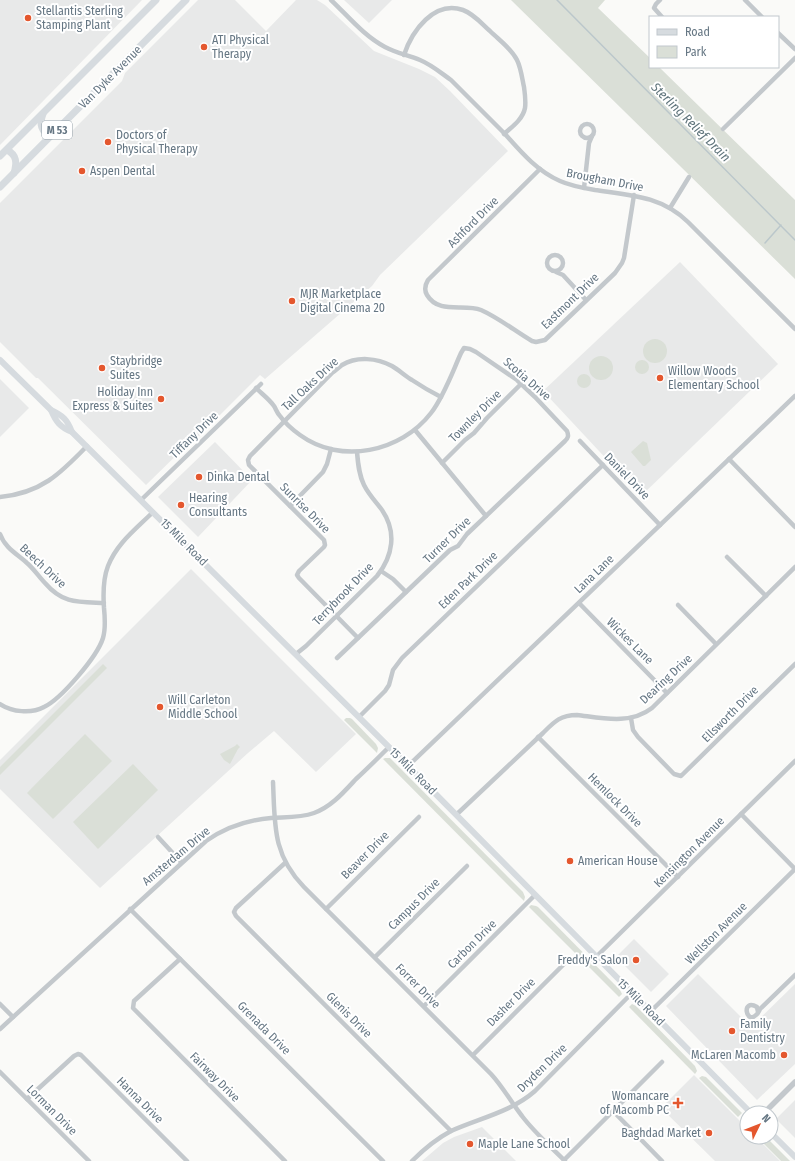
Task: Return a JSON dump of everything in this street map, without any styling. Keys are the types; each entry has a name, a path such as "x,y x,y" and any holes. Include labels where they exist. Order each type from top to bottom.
{"main road":[{"name":"Van Dyke Avenue","path":"0,156 156,0"},
{"name":"Van Dyke Avenue","path":"0,187 186,0"},
{"path":"43,114 41,126 45,133 51,136"},
{"path":"7,150 15,156 16,166 14,173"},
{"name":"15 Mile Road","path":"0,360 50,410 61,415 68,422 72,432 408,766 743,1105"},
{"path":"779,1141 795,1157"}],"street":[{"name":"Brougham Drive","path":"331,0 362,30 378,43 393,51 420,60 440,71 451,80 540,169 560,181 584,188 634,195 656,201 670,208 688,222 795,329"},
{"path":"660,0 654,8 661,16"},
{"path":"745,0 761,16"},
{"path":"404,55 416,30 432,14 443,9 453,8 464,10 474,17 511,51 517,59 521,71 525,95 525,108 518,121 504,134"},
{"path":"779,33 795,49"},
{"path":"723,129 795,58"},
{"path":"584,188 589,143 594,131 593,127 589,124 585,124 581,127 581,136 589,143"},
{"path":"583,137 588,138 592,136"},
{"name":"Ashford Drive","path":"425,291 426,285 432,276 540,169"},
{"path":"670,208 689,177"},
{"name":"Eastmont Drive","path":"425,291 434,303 440,306 477,309 483,311 532,341 536,342 545,340 615,273 622,263 626,251 634,195"},
{"path":"563,275 561,268 563,261 562,258 558,255 552,255 546,263 550,270 563,275 586,300"},
{"path":"555,271 561,268"},
{"name":"Scotia Drive","path":"441,397 464,348 470,349 501,368 521,384 567,431 569,435"},
{"name":"Tall Oaks Drive","path":"248,461 250,456 332,373 342,365 356,360 367,359 393,366 413,381 441,397"},
{"name":"Tiffany Drive","path":"141,500 261,384"},
{"name":"Townley Drive","path":"442,463 474,433 521,384"},
{"path":"256,388 273,404 278,415 284,422 304,437 316,444 331,449 357,452 383,447 397,442 415,430 431,414 441,397"},
{"name":"Lana Lane","path":"408,766 795,396"},
{"path":"415,430 486,516"},
{"name":"Turner Drive","path":"337,658 450,550 458,546 463,538 565,441 569,435"},
{"name":"Daniel Drive","path":"580,441 660,525"},
{"path":"0,497 22,493 48,482 59,474 87,446"},
{"path":"290,506 323,472 331,449"},
{"name":"Terrybrook Drive","path":"296,654 306,646 381,571 391,551 392,544 390,527 386,516 364,485 359,469 357,452"},
{"path":"729,459 795,528"},
{"name":"Sunrise Drive","path":"248,461 249,465 323,538 325,543 324,548 297,575 358,638"},
{"name":"Eden Park Drive","path":"359,717 385,691 389,685 393,670 402,658 603,465"},
{"path":"0,704 20,711 44,708 83,670 100,645 103,637 105,625 104,586 106,575 113,557 118,548 153,512"},
{"name":"Beech Drive","path":"0,534 4,543 32,568 54,592 64,598 76,602 104,602"},
{"path":"727,558 766,596"},
{"name":"Dearing Drive","path":"456,815 538,736 564,716 577,715 615,719 631,718 647,712 795,567"},
{"path":"381,571 393,579 406,592"},
{"name":"Wickes Lane","path":"579,603 667,693"},
{"path":"678,605 716,644"},
{"name":"Ellsworth Drive","path":"631,718 633,730 638,737 674,774 679,776 683,774 795,664"},
{"name":"Hemlock Drive","path":"538,736 678,877"},
{"name":"Amsterdam Drive","path":"0,1029 181,862 206,841 222,831 240,823 275,818 306,816 325,808 335,801 389,747"},
{"name":"Kensington Avenue","path":"596,957 795,761"},
{"name":"Forrer Drive","path":"273,782 278,844 285,863 297,880 500,1083 514,1106 526,1121 564,1160"},
{"path":"741,814 795,869"},
{"name":"Beaver Drive","path":"326,909 419,817"},
{"path":"158,837 181,862"},
{"name":"Glenis Drive","path":"285,863 236,908 234,912 236,916 451,1131"},
{"name":"Campus Drive","path":"375,957 467,866"},
{"name":"Wellston Avenue","path":"650,1012 795,869"},
{"name":"Carbon Drive","path":"424,1006 535,895"},
{"name":"Grenada Drive","path":"130,909 383,1161"},
{"name":"Fairway Drive","path":"180,959 134,1001 132,1005 134,1010 285,1161"},
{"name":"Dasher Drive","path":"473,1055 564,964"},
{"path":"764,1006 749,1006 746,1009 746,1013 752,1017 756,1016 758,1012 764,1006 795,975"},
{"name":"Dryden Drive","path":"412,1161 430,1144 451,1131 514,1106 535,1091 632,994"},
{"path":"0,1004 13,1017"},
{"path":"755,1006 758,1008 758,1012"},
{"name":"Hanna Drive","path":"27,1099 78,1054 82,1056 188,1161"},
{"path":"564,1160 662,1062"},
{"name":"Lorman Drive","path":"0,1072 89,1161"},
{"path":"772,1105 795,1082"},
{"path":"613,1111 662,1161"}],"shaded area":[{"name":"Stellantis Sterling Stamping Plant","path":"0,0 142,0 0,145"},
{"path":"198,0 235,0 266,31 296,0 317,0 325,5 374,51 435,77 508,151 380,275 372,286 265,379 260,375 196,439 194,438 146,485 0,342 0,203 122,81 125,73"},
{"path":"344,0 392,0 369,23"},
{"name":"Willow Woods Elementary School","path":"680,262 778,364 641,496 543,391"},
{"path":"0,379 29,408 0,437"},
{"path":"215,442 252,480 198,537 158,497"},
{"name":"Will Carleton Middle School","path":"191,569 356,734 316,772 274,731 100,888 0,789 0,760"},
{"path":"634,939 669,974 651,992 616,957"},
{"path":"698,974 751,1027 795,984 795,1064 757,1100 666,1006"},
{"path":"694,1075 739,1120 739,1145 764,1145 780,1161 715,1161 661,1108"},
{"path":"795,1100 795,1138 779,1122 779,1116"},
{"name":"Maple Lane School","path":"482,1127 516,1161 422,1161 443,1143 454,1137"}],"green space":[{"name":"Sterling Relief Drain","path":"511,0 605,0 598,8 649,57 649,68 660,68 795,200 795,279"},
{"path":"655,339 663,343 667,351 663,359 655,363 647,359 643,351 647,343"},
{"path":"601,356 606,357 612,363 612,373 606,379 601,380 596,379 590,373 589,368 590,363 596,357"},
{"path":"639,360 645,360 649,364 649,370 645,374 639,374 635,370 635,364"},
{"path":"581,374 587,374 591,378 591,384 587,388 581,388 577,384 577,378"},
{"path":"643,441 647,443 651,460 645,466 643,466 631,452"},
{"path":"103,664 107,668 0,775 0,767"},
{"path":"346,718 352,719 376,744 378,748 377,753 344,720"},
{"path":"85,734 112,761 53,819 27,793"},
{"path":"237,744 240,747 230,764 224,760 220,754"},
{"path":"390,758 523,892 525,897 524,901 383,759"},
{"path":"133,764 158,790 98,849 73,822"},
{"path":"531,905 538,907 620,990 622,994 619,997 529,907"},
{"path":"632,1004 636,1006 695,1066 697,1071 695,1074 629,1007"},
{"path":"702,1076 706,1077 739,1110 739,1116 738,1117 699,1078"},
{"path":"765,1145 774,1145 790,1161 781,1161"}],"waterway":[{"name":"Sterling Relief Drain","path":"557,0 795,240"},
{"path":"765,243 781,225"}],"place":[{"name":"Stellantis Sterling Stamping Plant","path":"28,18"},
{"name":"ATI Physical Therapy","path":"204,47"},
{"name":"Doctors of Physical Therapy","path":"108,142"},
{"name":"Aspen Dental","path":"82,171"},
{"name":"MJR Marketplace Digital Cinema 20","path":"292,301"},
{"name":"Staybridge Suites","path":"102,368"},
{"name":"Willow Woods Elementary School","path":"660,378"},
{"name":"Holiday Inn Express & Suites","path":"161,399"},
{"name":"Dinka Dental","path":"199,477"},
{"name":"Hearing Consultants","path":"181,505"},
{"name":"Will Carleton Middle School","path":"160,707"},
{"name":"American House","path":"570,861"},
{"name":"Freddy's Salon","path":"636,960"},
{"name":"Family Dentistry","path":"732,1031"},
{"name":"McLaren Macomb","path":"784,1055"},
{"name":"Womancare of Macomb PC","path":"678,1103"},
{"name":"Baghdad Market","path":"709,1133"},
{"name":"Maple Lane School","path":"470,1144"}]}
